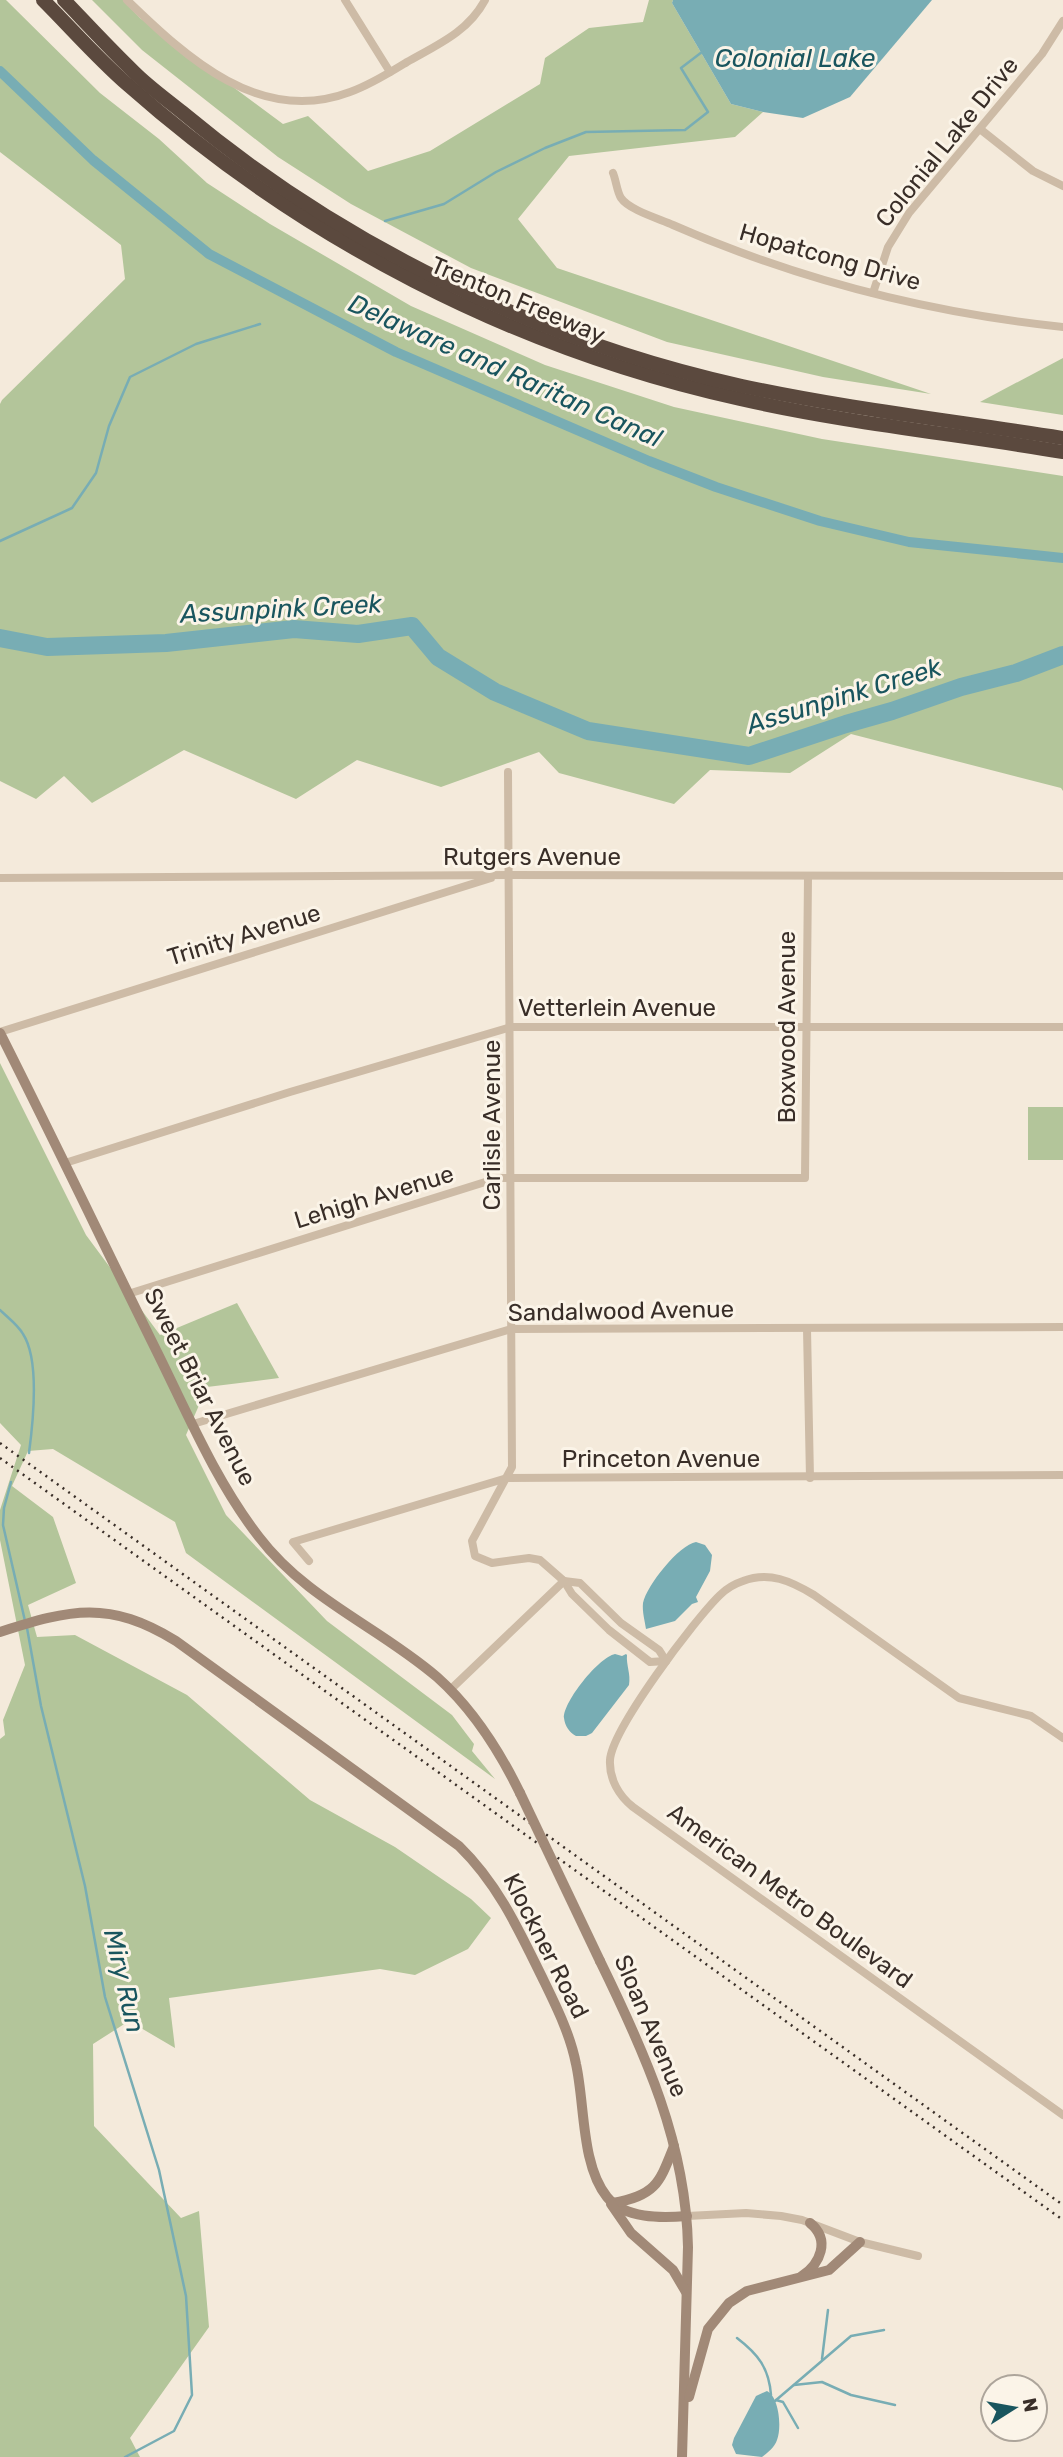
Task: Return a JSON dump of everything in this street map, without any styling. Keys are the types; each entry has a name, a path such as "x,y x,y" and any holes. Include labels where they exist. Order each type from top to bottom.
{"highway":[{"name":"Trenton Freeway","path":"43,0 126,84 204,148 270,197 394,272 523,331 637,372 740,399 947,436 1063,452"},
{"name":"Trenton Freeway","path":"64,0 135,74 212,138 290,194 378,247 529,319 651,362 743,386 949,422 1063,438"}],"main road":[{"name":"Sweet Briar Avenue","path":"0,1032 193,1424 243,1516 283,1565 321,1598 412,1658 450,1690"},
{"name":"Klockner Road","path":"0,1632 64,1613 101,1612 132,1618 154,1628 428,1822 475,1861 511,1914 567,2033 577,2066 592,2165 627,2228 669,2265 687,2294"},
{"name":"Sloan Avenue","path":"450,1690 497,1749 513,1778 654,2078 674,2146 687,2216 682,2457"},
{"path":"611,2201 639,2197 654,2188 662,2177 674,2146"},
{"path":"611,2201 624,2209 647,2216 687,2216"},
{"path":"796,2279 813,2268 821,2254 820,2238 816,2228 810,2223"},
{"path":"683,2416 702,2343 719,2313 743,2293 829,2270 860,2242"}],"street":[{"path":"127,0 151,23 216,75 258,95 296,101 331,98 366,86 459,33 474,18 485,0"},
{"path":"345,0 390,72"},
{"name":"Colonial Lake Drive","path":"873,293 888,247 897,229 980,130 1063,21"},
{"path":"1053,37 1063,43"},
{"path":"980,130 1033,171 1063,186"},
{"name":"Hopatcong Drive","path":"613,173 621,198 638,210 800,273 951,311 1063,327"},
{"name":"Carlisle Avenue","path":"507,1478 512,1466 511,1027 504,875 508,772"},
{"name":"Trinity Avenue","path":"0,1032 504,875"},
{"name":"Rutgers Avenue","path":"0,878 1063,876"},
{"name":"Boxwood Avenue","path":"806,1178 808,877"},
{"name":"Vetterlein Avenue","path":"65,1163 303,1088 511,1027 1063,1027"},
{"name":"Lehigh Avenue","path":"128,1294 498,1178 806,1178"},
{"name":"Sandalwood Avenue","path":"193,1424 511,1329 1063,1327"},
{"path":"807,1329 810,1478"},
{"name":"Princeton Avenue","path":"309,1561 293,1542 507,1478 1063,1475"},
{"path":"507,1478 472,1541 473,1553 479,1559 492,1563 529,1558 540,1560 564,1581 572,1594 609,1630 650,1661 666,1661"},
{"name":"American Metro Boulevard","path":"1063,1738 1031,1716 959,1698 814,1595 794,1583 763,1577 749,1579 725,1591 666,1661 614,1745 610,1759 615,1786 623,1798 644,1815 1063,2115"},
{"path":"450,1690 564,1581"},
{"path":"564,1581 580,1583 621,1623 659,1650 666,1661"},
{"path":"687,2216 781,2216 810,2223 860,2242 918,2256"}],"green space":[{"path":"0,0 6,0 100,93 159,139 207,183 270,224 411,306 545,365 674,407 822,439 1063,476 1063,791 1061,788 851,734 790,773 710,770 674,804 559,773 539,752 441,787 357,760 296,799 184,750 92,803 64,776 36,799 0,781 0,404 125,279 121,245 0,152"},
{"path":"92,0 123,0 140,18 283,124 308,116 368,171 430,151 540,84 545,58 589,28 643,22 649,0 673,0 672,3 731,104 763,112 735,137 569,156 518,219 557,268 931,394 823,377 667,342 471,268 351,204 278,157 142,50"},
{"path":"1063,358 1063,415 980,402"},
{"path":"0,1063 86,1235 160,1335 237,1303 279,1378 207,1387 186,1435 226,1515 327,1621 452,1715 474,1744 472,1751 495,1779 186,1553 175,1522 53,1449 28,1451 12,1486 53,1517 76,1583 28,1605 37,1637 75,1635 187,1695 310,1800 395,1847 471,1899 491,1918 468,1949 415,1975 380,1969 169,1998 175,2048 129,2021 93,2044 94,2126 181,2218 199,2211 209,2327 130,2438 140,2457 0,2457 0,1739 5,1735 3,1720 25,1665 0,1540 0,1510 21,1445 0,1423"},
{"path":"1028,1107 1063,1107 1063,1160 1028,1160"}],"water":[{"name":"Colonial Lake","path":"673,0 932,0 850,97 803,118 731,104 672,3"},
{"path":"696,1542 705,1545 712,1555 710,1571 696,1597 698,1602 692,1604 675,1621 646,1629 643,1603 651,1586 681,1550"},
{"path":"615,1654 627,1655 629,1685 592,1733 576,1736 571,1733 564,1718 569,1702 592,1671"},
{"path":"767,2391 774,2399 778,2413 776,2443 762,2457 736,2454 732,2445 734,2438 756,2396"}],"waterway":[{"path":"385,221 444,204 496,172 586,132 685,130 708,112 681,68 702,52"},
{"name":"Delaware and Raritan Canal","path":"0,71 93,160 209,254 396,352 649,461 716,487 820,521 909,542 1063,558"},
{"path":"0,541 72,508 96,473 109,426 130,377 196,344 260,324"},
{"name":"Assunpink Creek","path":"0,638 47,647 166,643 294,629 358,634 412,626 438,657 495,692 588,731 749,756 961,687 1016,673 1063,655"},
{"name":"Miry Run","path":"0,1310 23,1334 32,1359 34,1392 29,1453"},
{"name":"Miry Run","path":"11,1482 4,1508 3,1525 25,1621"},
{"name":"Miry Run","path":"27,1628 41,1706 85,1886 105,1997 159,2170 186,2296 192,2395 174,2431 125,2457"},
{"path":"822,2359 828,2310"},
{"path":"775,2401 851,2336 884,2330"},
{"path":"737,2338 761,2362 768,2377 771,2395"},
{"path":"794,2385 822,2382 851,2395 895,2405"},
{"path":"776,2400 783,2402 798,2428"}],"railway":[{"path":"0,1443 1063,2205"},
{"path":"0,1458 1063,2220"}]}
